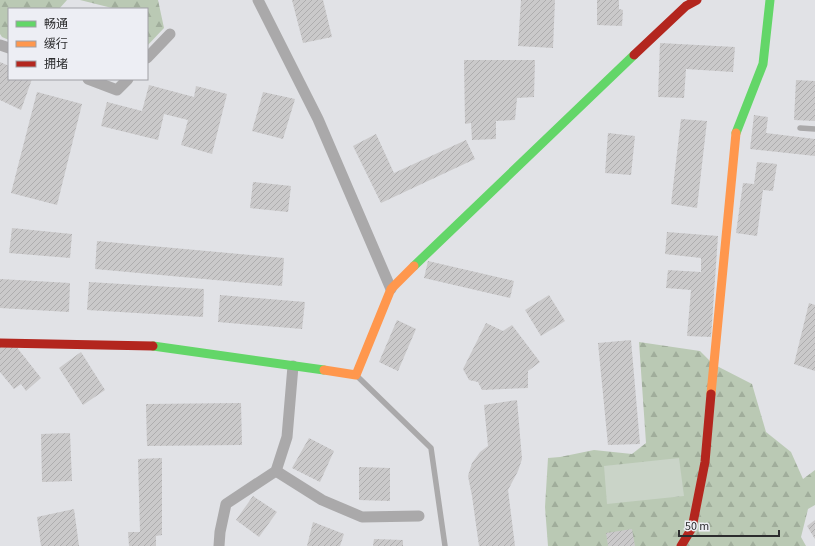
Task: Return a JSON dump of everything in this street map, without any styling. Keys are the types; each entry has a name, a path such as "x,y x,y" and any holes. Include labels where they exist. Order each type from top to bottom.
{"street":[{"path":"258,0 318,118 391,289"},
{"path":"0,343 159,346 356,375 391,289 615,72 686,6 697,0"},
{"path":"681,546 692,528 705,462 736,130 763,64 770,0"},
{"path":"148,57 170,34"},
{"path":"91,80 117,90 127,80"},
{"path":"220,546 220,532 226,504 276,471 287,437 293,366"},
{"path":"276,471 322,500 362,517 419,516"}],"lane":[{"path":"800,128 815,130"},
{"path":"356,375 431,448 445,546"}],"green space":[{"path":"0,0 67,0 60,8 8,8 8,40 2,37 0,34"},
{"path":"80,0 158,0 164,28 148,45 148,8 112,8"},
{"path":"639,342 700,351 713,364 752,384 766,432 791,452 803,479 815,470 815,505 808,509 801,537 806,546 548,546 545,507 548,458 594,450 632,454 646,443"}],"shaded area":[{"path":"679,458 684,496 607,504 604,466"}],"building":[{"path":"292,0 323,0 332,37 303,43"},
{"path":"521,0 555,0 553,48 518,46"},
{"path":"597,0 619,0 619,9 623,10 622,26 597,25"},
{"path":"660,43 735,47 733,72 686,69 684,98 658,97"},
{"path":"464,60 535,60 534,97 517,98 515,120 496,121 496,139 472,140 471,123 465,124"},
{"path":"0,62 8,66 8,80 32,80 21,110 0,100"},
{"path":"796,80 815,81 815,121 794,120"},
{"path":"149,85 194,97 196,86 227,94 212,154 181,145 188,120 164,114 158,140 101,126 107,102 142,111"},
{"path":"37,92 82,104 57,205 11,193"},
{"path":"263,92 295,99 283,139 252,131"},
{"path":"754,115 768,117 766,133 815,139 815,156 750,149"},
{"path":"681,119 707,121 697,208 671,204"},
{"path":"608,133 635,136 631,175 605,173"},
{"path":"376,134 394,173 466,140 475,159 381,203 353,146"},
{"path":"757,162 777,164 773,191 763,190 757,236 736,233 743,183 754,184"},
{"path":"253,182 291,186 288,212 250,208"},
{"path":"12,228 72,234 70,258 9,253"},
{"path":"667,232 718,236 711,337 687,336 691,290 666,288 668,270 701,272 701,258 665,254"},
{"path":"97,241 284,258 282,286 95,269"},
{"path":"428,261 514,281 510,298 424,278"},
{"path":"0,279 70,283 69,312 0,308"},
{"path":"89,282 204,289 203,317 87,310"},
{"path":"220,295 305,302 302,329 218,322"},
{"path":"549,295 565,321 541,336 525,310"},
{"path":"809,303 815,305 815,371 794,364"},
{"path":"397,320 416,329 398,371 379,362"},
{"path":"486,323 503,331 512,325 540,362 528,371 528,388 482,390 478,382 469,380 463,369"},
{"path":"631,340 640,444 608,445 598,343"},
{"path":"0,345 15,345 41,378 26,391 21,384 14,389 0,372"},
{"path":"81,352 105,390 83,405 59,368"},
{"path":"517,400 522,459 518,471 508,490 515,546 479,546 468,476 472,463 480,452 488,446 484,405"},
{"path":"241,403 242,445 147,446 146,404"},
{"path":"70,433 72,481 42,482 41,434"},
{"path":"309,438 334,451 320,482 292,468"},
{"path":"162,458 162,535 156,536 156,546 129,546 128,532 140,532 138,459"},
{"path":"359,467 390,468 390,501 359,500"},
{"path":"253,496 277,512 259,537 236,520"},
{"path":"74,509 79,546 41,546 37,517"},
{"path":"815,520 815,539 807,526"},
{"path":"313,522 344,534 340,546 307,546"},
{"path":"632,529 635,546 608,546 606,533"},
{"path":"374,539 403,540 403,546 373,546"}],"traffic: fast":[{"path":"736,133 763,64 770,0"},
{"path":"414,266 634,55"},
{"path":"153,346 324,370"}],"traffic: slow":[{"path":"711,394 736,133"},
{"path":"324,370 356,375 391,289 414,266"}],"traffic: jam":[{"path":"634,55 686,6 697,0"},
{"path":"0,343 153,346"},
{"path":"681,546 692,528 705,462 711,394"}]}
